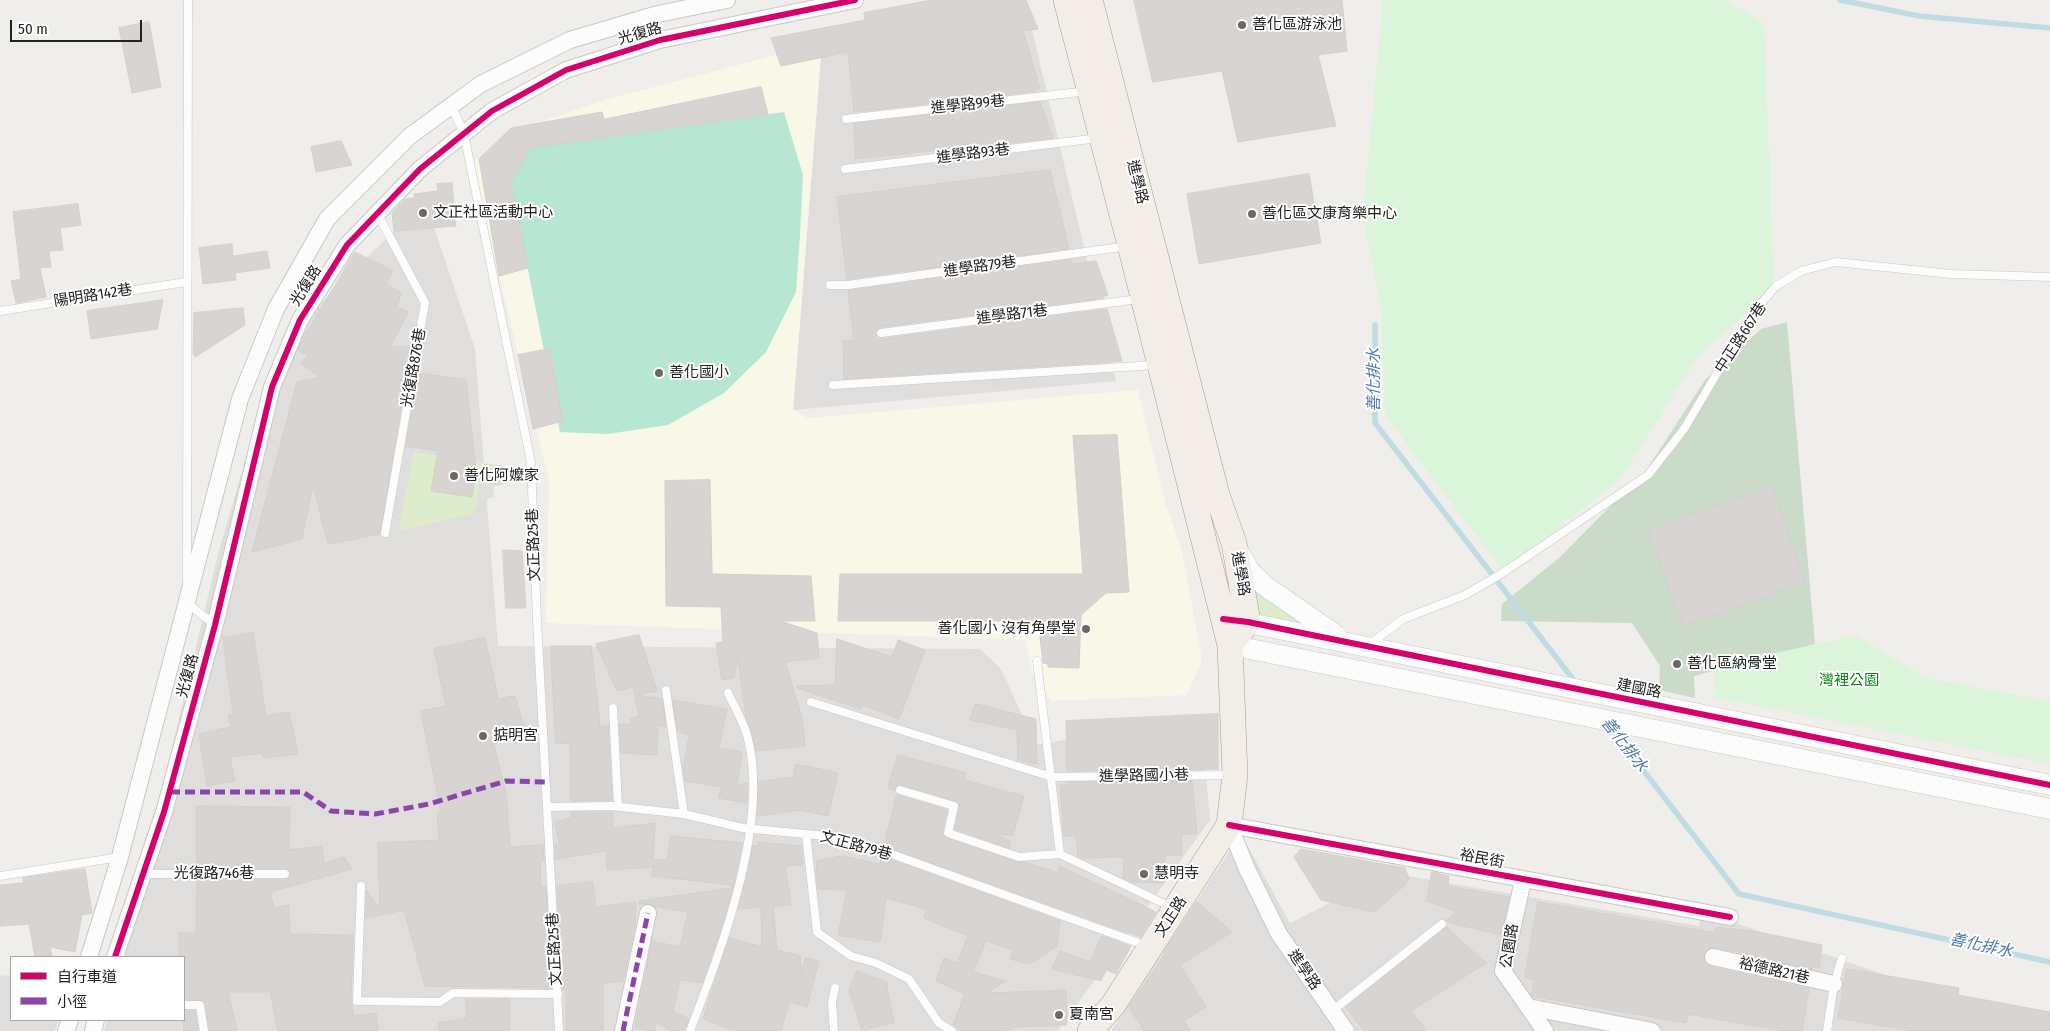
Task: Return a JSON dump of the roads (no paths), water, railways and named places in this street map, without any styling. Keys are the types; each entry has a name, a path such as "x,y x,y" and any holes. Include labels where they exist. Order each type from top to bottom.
{"main road":[{"name":"進學路","path":"1066,0 1144,298 1222,619 1230,645"},
{"name":"進學路","path":"1090,0 1216,495 1234,543 1248,622"},
{"path":"1230,645 1248,622"},
{"name":"文正路","path":"1090,1031 1113,1005 1229,825 1234,775 1230,645"}],"street":[{"name":"光復路","path":"89,956 120,857 240,399 276,309 327,220 410,136 451,104 481,84 570,40 658,14 727,0"},
{"name":"光復路","path":"115,956 164,812 215,625 272,387 300,320 347,245 420,169 492,111 566,70 660,40 855,0"},
{"path":"1234,543 1250,571 1265,586 1346,642"},
{"name":"建國路","path":"1222,619 1248,622 2050,785"},
{"path":"1230,645 1593,716 2050,809"},
{"name":"裕民街","path":"1229,825 1730,917"},
{"name":"進學路","path":"1229,825 1247,869 1279,934 1346,1031"},
{"name":"公園路","path":"1523,880 1503,972 1545,1031"},
{"path":"624,1031 648,913"},
{"name":"裕德路21巷","path":"1713,957 1834,984"},
{"path":"1528,1007 1652,1031"}],"lane":[{"path":"188,0 186,282 187,603 215,625"},
{"name":"進學路99巷","path":"846,119 1090,91"},
{"name":"文正路25巷","path":"451,104 464,134 532,462 537,620 559,1031"},
{"name":"進學路93巷","path":"845,169 1101,138"},
{"name":"光復路876巷","path":"377,213 425,303 385,533"},
{"name":"進學路79巷","path":"830,285 848,285 1130,245"},
{"name":"中正路667巷","path":"1366,647 1403,619 1465,595 1501,574 1648,475 1684,429 1752,314 1776,286 1800,271 1836,262 1951,274 2050,276"},
{"name":"陽明路142巷","path":"0,311 186,282"},
{"name":"進學路71巷","path":"881,333 1144,298"},
{"path":"833,385 1160,364"},
{"path":"1037,661 1060,854"},
{"path":"666,690 684,814"},
{"path":"690,1031 723,945 750,829 753,781 747,735 728,693"},
{"path":"811,702 1052,777"},
{"path":"614,708 618,806"},
{"name":"進學路國小巷","path":"1052,777 1234,775"},
{"path":"900,790 954,806 948,833 1019,857 1060,854 1176,910"},
{"name":"文正路79巷","path":"548,807 618,806 684,814 750,829 826,836 886,852 1151,948"},
{"path":"806,834 817,932 851,956 876,963 909,978 939,1023 952,1031"},
{"path":"0,876 120,857"},
{"name":"光復路746巷","path":"143,874 284,874"},
{"name":"文正路25巷","path":"361,886 357,1001 440,1002 453,993 558,994"},
{"path":"1331,1011 1442,924"},
{"path":"1827,1031 1834,984 1842,958"},
{"path":"834,1031 832,1002 835,988"},
{"path":"185,1005 200,1005 204,1031"}],"waterway":[{"path":"1840,0 1919,16 2050,28"},
{"name":"善化排水","path":"1375,325 1375,423 1576,683"},
{"name":"善化排水","path":"1609,726 1739,894 2050,962"}],"place":[{"name":"善化區游泳池","path":"1242,25"},
{"name":"文正社區活動中心","path":"423,213"},
{"name":"善化區文康育樂中心","path":"1252,214"},
{"name":"善化國小","path":"659,373"},
{"name":"善化阿嬤家","path":"454,476"},
{"name":"善化國小 沒有角學堂","path":"1086,629"},
{"name":"善化區納骨堂","path":"1677,664"},
{"name":"掂明宮","path":"483,736"},
{"name":"慧明寺","path":"1144,874"},
{"name":"夏南宮","path":"1059,1015"}],"park label":[{"name":"灣裡公園","path":"1849,681"}]}
